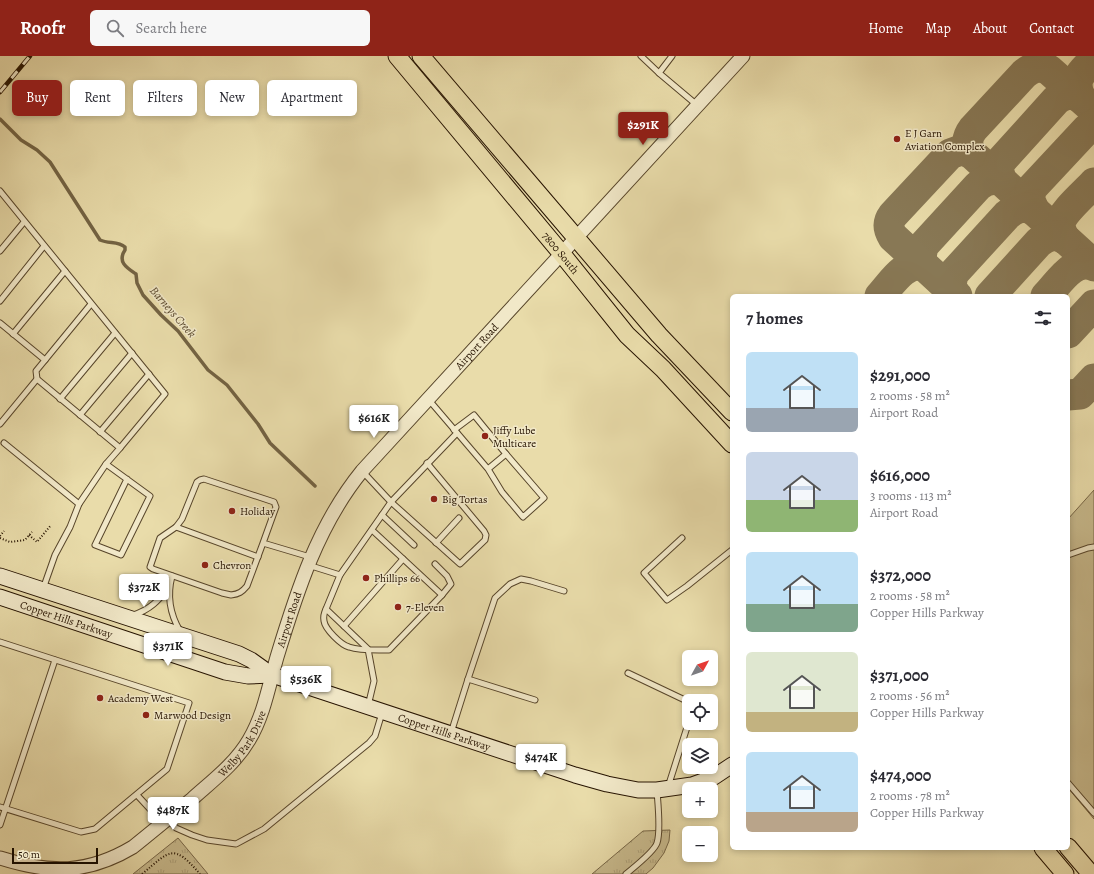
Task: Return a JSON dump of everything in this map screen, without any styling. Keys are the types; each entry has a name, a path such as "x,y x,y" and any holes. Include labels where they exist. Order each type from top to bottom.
{"main road":[{"name":"7800 South","path":"397,56 562,254 627,335 663,369 730,442"},
{"name":"7800 South","path":"421,56 577,237 659,335 730,410"},
{"name":"Copper Hills Parkway","path":"0,576 239,654 251,660 272,675 575,775 607,784 638,790 662,789 692,785 714,777 730,766"},
{"name":"Copper Hills Parkway","path":"0,597 225,672 248,676 272,675"},
{"path":"1070,849 1091,874"},
{"path":"1045,850 1065,874"}],"street":[{"name":"Airport Road","path":"272,675 309,561 334,510 351,484 743,56"},
{"name":"Welby Park Drive","path":"0,858 42,871 62,872 95,867 122,856 231,764 250,739 264,706 272,675"}],"lane":[{"path":"640,56 698,105"},
{"path":"659,73 672,56"},
{"path":"0,191 165,394 106,464 79,504 70,527 55,556 42,590"},
{"path":"0,202 4,196"},
{"path":"0,251 24,222"},
{"path":"0,300 44,246"},
{"path":"13,334 65,271"},
{"path":"91,304 36,371 37,379 120,448"},
{"path":"0,323 45,360"},
{"path":"60,398 115,333"},
{"path":"80,415 132,353"},
{"path":"100,432 149,374"},
{"path":"0,424 37,379"},
{"path":"428,399 456,431 488,469 502,492 523,517 544,498 474,415 456,431 391,502 340,575 326,609 324,622 330,632 350,648 389,650 448,587 450,581 435,564"},
{"path":"4,443 79,504"},
{"path":"488,469 506,454"},
{"path":"362,471 391,502 460,564 485,540 486,535 427,463"},
{"path":"106,464 127,479 150,496 121,555 95,545 127,479"},
{"path":"204,479 274,502 276,507 247,586 238,594 231,595 222,593 153,569 150,565 160,538 176,527 182,519 197,482 204,479"},
{"path":"382,515 414,545"},
{"path":"436,543 459,518"},
{"path":"176,527 258,557"},
{"path":"372,530 442,595"},
{"path":"682,538 644,573 667,600 730,552"},
{"path":"263,543 340,575"},
{"path":"1070,554 1094,547"},
{"path":"344,626 403,559"},
{"path":"172,576 169,587 170,607 173,617 183,635"},
{"path":"451,734 494,598 510,584 521,579 564,590"},
{"path":"128,617 153,606 159,601 169,587"},
{"path":"326,609 368,649 374,681 368,707"},
{"path":"0,642 189,703 167,769 95,829 81,832 3,807"},
{"path":"0,825 3,807 55,660"},
{"path":"628,673 682,699"},
{"path":"468,679 535,700"},
{"path":"137,795 165,821 176,828 207,840 236,844 264,829 370,743 375,736 383,712"},
{"path":"626,874 641,862 657,844 662,789 685,730"},
{"path":"1070,784 1094,813"}],"path":[{"path":"29,535 37,542 51,524"},
{"path":"4,531 0,537 10,542 25,540 32,532"},
{"path":"142,874 164,856 170,853 177,853 183,856 200,874"}],"green space":[{"path":"1094,490 1094,819 1070,790 1070,517"},
{"path":"670,830 669,841 664,853 653,868 646,874 592,874 643,831"},
{"path":"178,838 208,874 133,874"}],"waterway":[{"name":"Barneys Creek","path":"0,119 21,140 37,150 50,162 100,240 119,244 125,247 122,258 124,264 136,274 137,283 143,295 178,331 208,370 227,385 258,424 270,443 315,486"}],"taxiway":[{"path":"1080,97 1077,85 1078,80 1082,72 1094,60"},
{"path":"1094,110 1049,70 1036,68 1024,74 973,129 968,138 969,150 971,153 1094,265"},
{"path":"882,294 904,270 916,265 923,265 921,257 923,246 978,186 989,180 1001,180 998,168 1001,161 1056,100 1062,96 1068,95 1080,97"},
{"path":"1034,210 1029,198 1032,188 1087,129 1094,124"},
{"path":"955,294 893,237 889,229 889,223 893,215 950,154 961,150 971,153"},
{"path":"1065,239 1060,228 1062,219 1070,208 1094,183"},
{"path":"954,293 951,285 953,274 1007,215 1019,208 1030,208 1034,210"},
{"path":"992,294 1039,242 1052,236 1058,236 1065,239"},
{"path":"1048,294 1073,268 1087,264 1094,266"},
{"path":"1070,331 1094,305"},
{"path":"1070,395 1080,394 1094,379"}],"railway":[{"path":"0,92 30,56"}],"place":[{"name":"E J Garn Aviation Complex","path":"897,139"},
{"name":"Jiffy Lube Multicare","path":"485,436"},
{"name":"Big Tortas","path":"434,499"},
{"name":"Holiday","path":"232,511"},
{"name":"Chevron","path":"205,565"},
{"name":"Phillips 66","path":"366,578"},
{"name":"7-Eleven","path":"398,607"},
{"name":"Academy West","path":"100,698"},
{"name":"Marwood Design","path":"146,715"}]}
